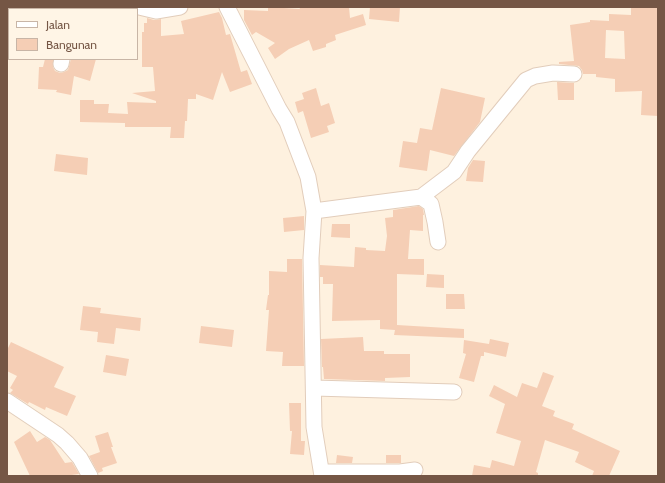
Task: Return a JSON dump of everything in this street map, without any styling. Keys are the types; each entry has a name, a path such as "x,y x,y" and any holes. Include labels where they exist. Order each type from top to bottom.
{"street":[{"path":"139,7 156,12 180,7"},
{"path":"227,7 293,136 308,177 314,211 311,258 314,427 322,474 400,472 415,470"},
{"path":"314,211 421,197 454,172 468,151 526,80 535,76 553,73 574,74"},
{"path":"421,197 431,204 438,242"},
{"path":"314,388 454,392"},
{"path":"7,401 58,435 67,443 80,458 90,476"}],"building":[{"path":"268,7 300,9 299,7 349,7 350,18 363,14 366,25 335,35 336,40 326,44 326,47 313,51 309,40 289,49 275,59 268,48 275,43 256,32 252,35 244,20 244,10 268,11"},
{"path":"370,7 400,7 399,22 369,19"},
{"path":"631,7 658,7 658,116 641,115 642,91 615,92 615,79 596,77 596,74 583,74 579,66 559,64 559,62 574,61 570,25 590,22 590,20 609,21 609,14 631,15","holes":["606,30 624,31 625,59 605,58"]},
{"path":"219,12 226,35 230,34 241,72 247,70 252,84 230,92 222,72 213,100 196,94 196,99 188,99 187,121 185,121 184,138 170,138 171,127 125,127 125,123 80,122 80,100 94,100 94,104 109,104 108,113 128,114 127,102 156,103 156,101 132,93 155,91 153,67 142,67 142,32 144,32 144,23 147,23 147,18 154,20 161,19 161,36 184,34 181,21"},
{"path":"45,60 53,60 53,67 55,71 60,73 68,70 71,60 96,60 90,81 74,76 71,95 56,92 57,90 38,89 39,67 43,67"},
{"path":"557,82 574,83 574,100 558,100"},
{"path":"316,88 321,106 329,103 335,123 327,126 329,132 311,138 303,111 298,113 295,102 304,99 302,93"},
{"path":"441,88 485,98 480,122 454,156 430,150 427,171 399,167 403,141 417,143 420,128 432,130"},
{"path":"56,154 88,158 87,175 54,171"},
{"path":"473,160 485,161 483,182 466,181 468,168"},
{"path":"419,206 423,209 424,215 423,231 410,230 408,259 424,259 424,275 397,274 397,325 464,329 464,338 394,335 395,330 380,329 380,320 332,321 333,284 323,284 323,277 320,277 320,265 354,267 355,247 366,248 366,250 385,251 387,236 385,218 393,217 393,210"},
{"path":"304,216 304,230 284,232 283,218"},
{"path":"332,224 350,224 350,238 331,237"},
{"path":"287,259 302,259 304,366 282,366 283,352 266,351 269,310 266,310 269,295 269,271 287,272"},
{"path":"427,274 444,275 444,288 426,287"},
{"path":"446,294 464,294 465,309 446,309"},
{"path":"83,306 101,308 100,313 141,318 140,331 116,328 114,344 97,342 98,332 80,330"},
{"path":"201,326 234,330 232,347 199,343"},
{"path":"363,337 364,351 384,351 384,354 410,354 410,377 385,378 385,381 324,379 321,339"},
{"path":"490,339 509,343 506,357 484,352 484,356 481,356 474,382 459,378 466,354 463,353 464,340 489,344"},
{"path":"11,342 64,367 54,387 76,396 67,416 46,407 45,410 29,402 28,404 10,393 13,390 10,388 17,376 7,371 7,350"},
{"path":"106,355 129,359 126,376 103,372"},
{"path":"543,372 554,376 542,406 555,411 553,416 574,424 572,429 620,451 609,476 592,476 594,471 575,462 579,452 545,440 536,472 538,473 538,476 472,476 474,465 490,468 492,460 514,466 521,441 496,433 505,404 489,396 494,385 517,397 522,383 537,388"},
{"path":"289,403 301,403 301,441 305,441 304,455 290,454 292,431 290,431"},
{"path":"30,431 37,442 45,437 50,440 65,463 72,462 79,474 64,476 30,476 14,442"},
{"path":"108,432 113,447 111,447 117,463 102,468 103,471 98,473 89,456 100,452 95,436"},
{"path":"337,455 353,457 352,463 336,463"},
{"path":"386,455 401,455 401,463 386,463"}]}
